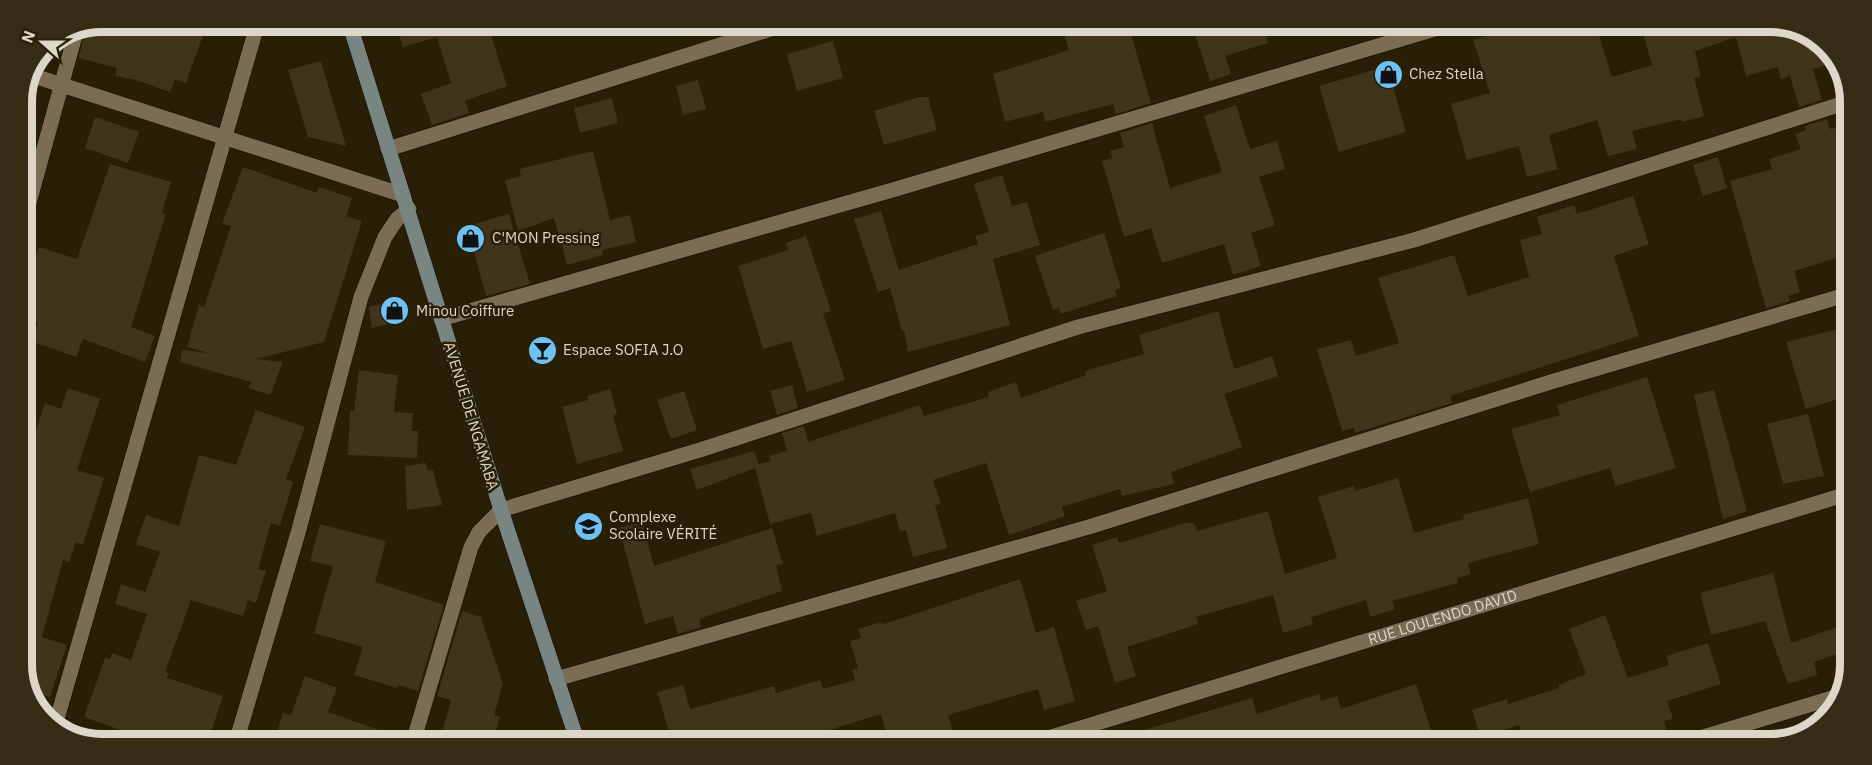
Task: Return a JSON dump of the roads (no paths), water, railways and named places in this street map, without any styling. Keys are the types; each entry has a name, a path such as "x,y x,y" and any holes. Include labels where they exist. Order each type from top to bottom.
{"main road":[{"name":"AVENUE DE NGAMABA","path":"352,32 501,510 575,734"}],"street":[{"path":"57,718 255,32"},
{"path":"388,149 761,32"},
{"path":"441,319 918,182 1425,32"},
{"path":"32,191 74,37"},
{"path":"37,77 141,112 224,136 406,202 385,237 361,297 298,533 238,734"},
{"path":"415,734 471,547 479,532 501,510 714,445 1078,327 1414,240 1840,104"},
{"path":"556,680 1092,526 1554,381 1840,297"},
{"name":"RUE LOULENDO DAVID","path":"1061,734 1840,496"},
{"path":"1713,734 1831,698"}],"place":[{"name":"Chez Stella","path":"1388,74"},
{"name":"C'MON Pressing","path":"471,238"},
{"name":"Minou Coiffure","path":"395,311"},
{"name":"Espace SOFIA J.O","path":"542,350"},
{"name":"Complexe Scolaire VÉRITÉ","path":"588,526"}]}
